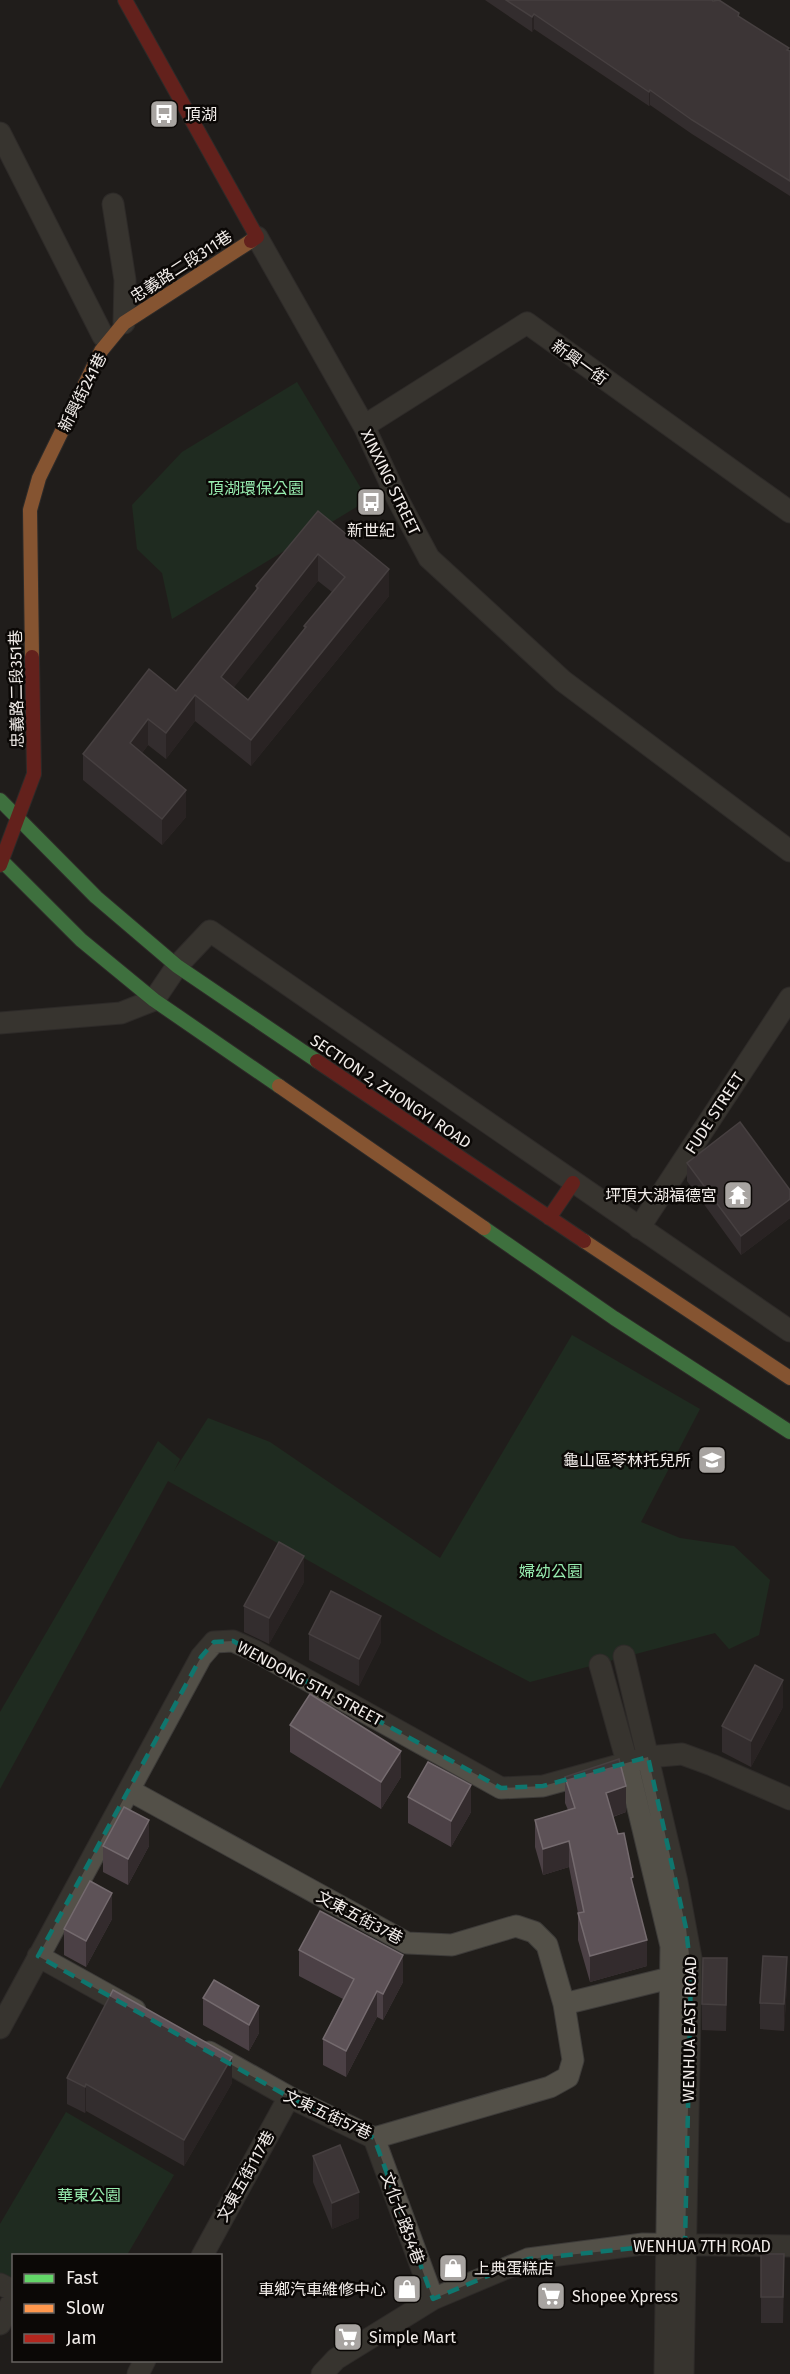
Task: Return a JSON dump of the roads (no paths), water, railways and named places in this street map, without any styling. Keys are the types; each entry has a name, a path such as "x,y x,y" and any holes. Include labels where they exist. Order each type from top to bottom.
{"main road":[{"name":"XINXING STREET","path":"126,0 257,237"},
{"name":"忠義路二段311巷","path":"124,323 257,237"},
{"name":"新興街241巷","path":"30,510 39,478 101,351 124,323"},
{"name":"忠義路二段351巷","path":"0,862 34,774 30,510"},
{"name":"SECTION 2, ZHONGYI ROAD","path":"0,800 96,897 177,966 790,1378"},
{"path":"0,862 81,940 154,1000 596,1306 790,1432"},
{"path":"549,1218 573,1183"}],"street":[{"path":"0,133 103,336"},
{"path":"113,204 125,280 124,323"},
{"name":"XINXING STREET","path":"257,237 364,426 397,498 429,558 563,681 790,851"},
{"name":"新興一街","path":"364,426 527,323 790,512"},
{"path":"0,1023 121,1013 154,1000 177,966 210,931 790,1331"},
{"name":"FUDE STREET","path":"639,1228 790,998"},
{"name":"WENDONG 5TH STREET","path":"0,2028 201,1657 213,1642 233,1641 501,1788 543,1786 648,1757 682,1754 789,1796"},
{"name":"WENHUA EAST ROAD","path":"624,1656 677,1882 691,1958 681,1975"},
{"name":"WENHUA EAST ROAD","path":"600,1665 627,1762 671,1946 681,1975 676,2244 665,2374"},
{"name":"文東五街37巷","path":"129,1790 407,1943 452,1945 516,1926 534,1932 547,1945 564,2004"},
{"path":"38,1956 150,2019"},
{"path":"564,2004 681,1975"},
{"name":"文東五街57巷","path":"187,2040 289,2097 374,2138 550,2087 568,2077 573,2060 564,2004"},
{"name":"文東五街117巷","path":"203,2254 289,2097"},
{"name":"文化七路54巷","path":"374,2138 433,2299"},
{"name":"WENHUA 7TH ROAD","path":"322,2374 336,2360 433,2299 528,2259 643,2244 790,2246"},
{"name":"WENHUA EAST ROAD","path":"676,2244 684,2374"},
{"path":"0,2324 12,2302"}],"place":[{"name":"頂湖","path":"164,114"},
{"name":"新世紀","path":"371,502"},
{"name":"坪頂大湖福德宮","path":"738,1195"},
{"name":"龜山區苓林托兒所","path":"712,1460"},
{"name":"上典蛋糕店","path":"453,2268"},
{"name":"車鄉汽車維修中心","path":"407,2289"},
{"name":"Shopee Xpress","path":"551,2296"},
{"name":"Simple Mart","path":"348,2337"}],"park label":[{"name":"頂湖環保公園","path":"256,488"},
{"name":"婦幼公園","path":"551,1571"},
{"name":"華東公園","path":"89,2195"}]}
